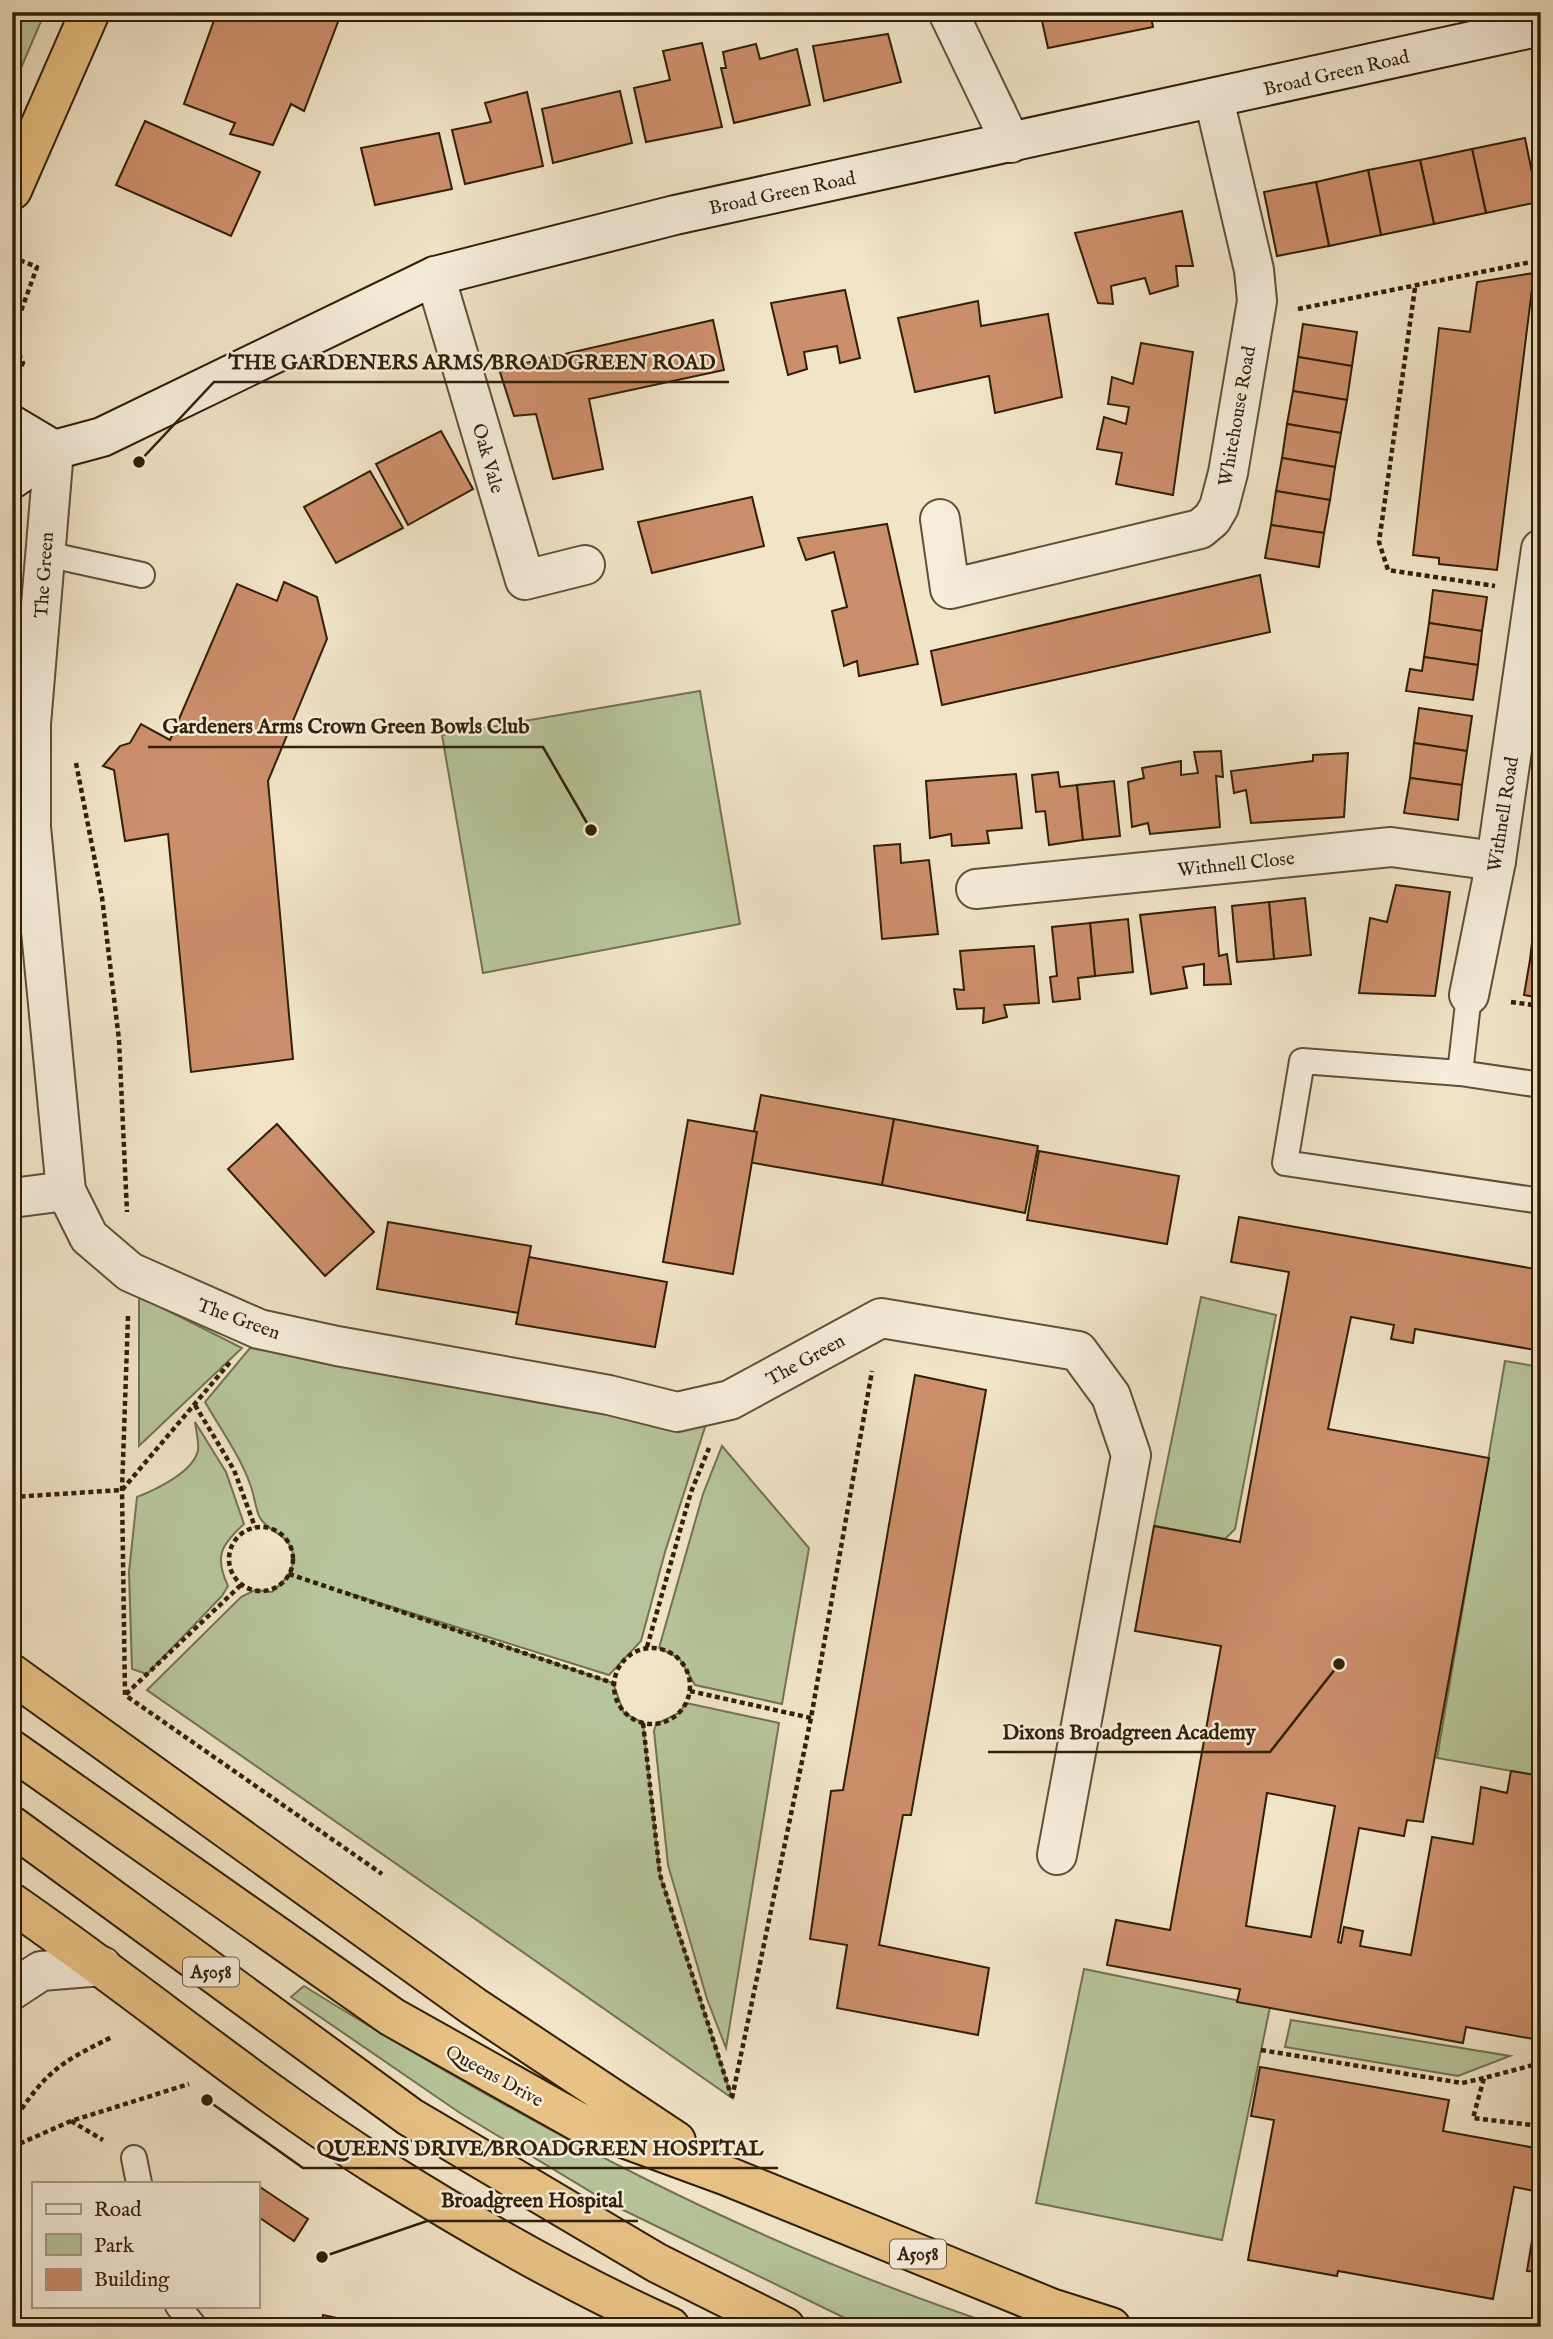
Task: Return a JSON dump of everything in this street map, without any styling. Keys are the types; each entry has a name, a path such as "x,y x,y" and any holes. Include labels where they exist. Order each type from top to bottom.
{"highway":[{"path":"12,190 90,12"},
{"path":"12,1674 473,2006 727,2176"},
{"name":"Queens Drive","path":"12,1749 392,2017 577,2121 727,2176 1051,2308 1111,2327"},
{"name":"A5058","path":"12,1826 411,2117 657,2263 785,2327"},
{"path":"12,1903 381,2168 510,2245 621,2305 670,2327"}],"street":[{"path":"948,12 1012,143"},
{"name":"Broad Green Road","path":"12,479 54,450 102,437 435,276 675,215 1540,32"},
{"name":"Whitehouse Road","path":"940,519 950,589 1200,529 1212,519 1219,507 1228,473 1256,309 1254,271 1214,99"},
{"name":"Oak Vale","path":"435,276 524,580 585,565"},
{"path":"12,425 54,450"},
{"name":"The Green","path":"54,450 22,835 66,1191 89,1237 130,1272 259,1329 337,1346 609,1395 677,1412 730,1400 881,1318"},
{"name":"Withnell Road","path":"1469,995 1496,862 1541,549"},
{"name":"Withnell Close","path":"976,889 1391,847 1496,862"},
{"path":"12,1198 66,1191"},
{"path":"881,1318 1078,1351 1111,1396 1131,1455 1057,1855"},
{"path":"12,1990 41,1971 103,1966"}],"lane":[{"path":"46,554 142,575"},
{"path":"1460,1073 1469,995"},
{"path":"1541,1085 1460,1073 1301,1061 1285,1163 1541,1200"},
{"path":"134,2158 139,2182"},
{"path":"180,2308 195,2327"}],"path":[{"path":"12,257 37,267 12,337 23,363 12,383"},
{"path":"1256,309 1280,313 1415,288 1541,260"},
{"path":"1415,288 1379,542 1388,570 1535,591"},
{"path":"75,755 102,897 119,1040 130,1272 122,1490 125,1695"},
{"path":"643,1723 660,1875 732,2098 811,1718 881,1318"},
{"path":"12,1497 122,1490 259,1329"},
{"path":"647,1647 691,1492 730,1400"},
{"path":"195,1405 234,1470 255,1527"},
{"path":"255,1527 267,1527 286,1538 293,1554 289,1574 274,1588 255,1590 242,1584 230,1566 230,1555 236,1539 255,1527"},
{"path":"289,1574 613,1683"},
{"path":"125,1695 242,1584"},
{"path":"647,1647 659,1648 679,1658 690,1679 690,1690 679,1713 656,1724 643,1723 624,1713 614,1694 613,1683 624,1659 647,1647"},
{"path":"690,1690 811,1718"},
{"path":"125,1695 382,1874"},
{"path":"12,2123 39,2083 65,2060 111,2037"},
{"path":"1261,2050 1462,2083 1541,2063"},
{"path":"12,2147 71,2121 237,2067"},
{"path":"1484,2078 1473,2118 1541,2126"}],"green space":[{"path":"12,12 45,12 12,89"},
{"path":"700,691 740,924 483,973 442,735"},
{"path":"139,1296 242,1348 139,1446"},
{"path":"1201,1297 1276,1315 1235,1529 1225,1539 1154,1526"},
{"path":"250,1348 706,1424 665,1552 641,1641 609,1675 345,1592 613,1683 624,1713 643,1723 660,1875 732,2098 147,1690 241,1597 255,1590 272,1592 292,1567 293,1555 288,1542 267,1526 259,1516 241,1463 205,1402"},
{"path":"1505,1361 1541,1367 1541,1776 1437,1758"},
{"path":"195,1422 226,1472 244,1524 230,1538 222,1552 221,1567 228,1586 222,1596 147,1674 132,1669 129,1572 137,1497 173,1479 189,1466 198,1450"},
{"path":"722,1446 809,1548 782,1704 695,1685 679,1658 659,1648 703,1494"},
{"path":"686,1703 779,1723 726,2048 707,1999 668,1865 654,1731 656,1724 679,1713"},
{"path":"1084,1969 1270,2007 1222,2240 1036,2203"},
{"path":"304,1986 471,2086 642,2178 819,2259 1002,2327 863,2327 611,2204 460,2113 291,1997"},
{"path":"1291,2020 1510,2056 1458,2076 1285,2047"}],"building":[{"path":"217,12 341,14 304,111 291,104 273,145 230,134 235,123 184,104"},
{"path":"1040,12 1150,12 1153,27 1048,48"},
{"path":"888,34 901,82 824,101 813,46"},
{"path":"702,43 722,127 646,142 634,88 670,80 663,51"},
{"path":"756,44 760,59 797,49 810,105 734,123 721,68 726,68 723,52"},
{"path":"620,91 632,143 553,163 542,109"},
{"path":"527,92 543,166 465,184 452,130 491,122 485,103"},
{"path":"145,121 260,172 231,236 116,185"},
{"path":"439,133 452,189 375,205 361,148"},
{"path":"1525,138 1538,202 1486,213 1472,149"},
{"path":"1472,149 1486,213 1434,224 1420,160"},
{"path":"1420,160 1434,224 1381,235 1368,170"},
{"path":"1368,170 1381,235 1329,246 1316,182"},
{"path":"1316,182 1329,246 1277,256 1264,192"},
{"path":"1182,211 1193,266 1176,266 1178,286 1150,294 1145,278 1111,286 1113,304 1098,303 1075,233"},
{"path":"1534,273 1497,570 1439,564 1439,558 1413,555 1439,328 1470,332 1477,282"},
{"path":"845,290 860,358 840,363 837,346 804,352 807,369 788,375 771,303"},
{"path":"978,301 981,326 1048,314 1062,397 995,413 989,376 915,392 898,318"},
{"path":"713,320 724,370 589,399 603,469 553,479 536,414 514,416 499,369"},
{"path":"1303,324 1357,332 1352,366 1298,357"},
{"path":"1141,343 1193,352 1173,495 1116,484 1122,453 1097,449 1104,417 1126,424 1129,407 1108,404 1112,377 1133,384"},
{"path":"1298,357 1352,366 1347,400 1293,391"},
{"path":"1293,391 1347,400 1341,433 1287,424"},
{"path":"1287,424 1341,433 1335,467 1282,458"},
{"path":"441,431 473,489 408,525 376,464"},
{"path":"1282,458 1335,467 1330,500 1276,491"},
{"path":"370,471 403,528 336,563 304,507"},
{"path":"1276,491 1330,500 1324,533 1271,525"},
{"path":"752,497 764,546 652,573 638,522"},
{"path":"887,524 918,664 859,676 857,661 844,666 832,611 847,607 834,552 806,560 798,538"},
{"path":"1271,525 1324,533 1319,567 1265,558"},
{"path":"1260,575 1270,632 942,705 931,651"},
{"path":"284,582 317,597 327,639 268,781 293,1059 191,1072 168,834 125,841 114,770 103,766 120,746 130,743 141,724 170,740 237,584 277,601"},
{"path":"1433,590 1487,597 1482,631 1429,623"},
{"path":"1429,623 1482,631 1478,665 1424,657"},
{"path":"1424,657 1478,665 1473,700 1406,691 1410,669 1422,671"},
{"path":"1419,708 1472,716 1467,751 1414,743"},
{"path":"1414,743 1467,751 1462,785 1410,778"},
{"path":"1221,751 1223,777 1216,776 1220,827 1150,834 1148,823 1132,827 1128,782 1144,778 1142,768 1181,761 1181,775 1198,773 1194,752"},
{"path":"1348,753 1344,817 1251,823 1246,790 1234,793 1231,771 1313,761 1313,755"},
{"path":"1058,772 1060,787 1077,785 1083,840 1049,845 1045,811 1036,812 1032,775"},
{"path":"1016,774 1022,828 987,831 989,843 952,846 951,834 930,838 926,781"},
{"path":"1410,778 1462,785 1458,820 1404,813"},
{"path":"1114,781 1120,836 1083,840 1077,785"},
{"path":"900,844 901,863 929,860 938,934 882,939 874,846"},
{"path":"1396,885 1450,892 1435,996 1359,993 1370,918 1387,922"},
{"path":"1541,890 1541,926 1534,925"},
{"path":"1305,898 1311,955 1274,959 1269,902"},
{"path":"1269,902 1274,959 1237,962 1232,906"},
{"path":"1215,907 1219,956 1227,954 1231,984 1204,985 1204,964 1183,967 1187,988 1151,994 1140,915"},
{"path":"1128,919 1133,972 1095,976 1090,923"},
{"path":"1090,923 1095,976 1078,978 1080,999 1053,1002 1050,977 1057,976 1052,927"},
{"path":"1534,925 1541,926 1541,962 1530,960"},
{"path":"1034,946 1039,1003 1004,1005 1007,1017 983,1023 984,1008 957,1009 954,989 964,990 960,951"},
{"path":"1530,960 1541,962 1541,998 1524,995"},
{"path":"761,1095 894,1119 882,1185 748,1162"},
{"path":"894,1119 1038,1146 1025,1213 882,1185"},
{"path":"688,1120 757,1132 733,1274 663,1262"},
{"path":"277,1124 374,1232 325,1276 228,1169"},
{"path":"1039,1151 1179,1176 1167,1244 1027,1220"},
{"path":"1239,1217 1541,1270 1541,1351 1415,1329 1413,1343 1391,1339 1394,1325 1351,1317 1328,1429 1489,1458 1423,1822 1407,1820 1404,1836 1359,1828 1338,1942 1341,1943 1344,1927 1363,1931 1360,1946 1411,1955 1432,1837 1473,1844 1481,1787 1507,1793 1511,1771 1541,1776 1539,2040 1466,2027 1463,2043 1237,2002 1240,1989 1107,1965 1116,1920 1170,1930 1221,1646 1135,1631 1154,1526 1240,1542 1289,1272 1231,1262","holes":["1267,1793 1335,1806 1311,1937 1246,1926"]},
{"path":"388,1222 531,1246 519,1313 377,1289"},
{"path":"529,1257 667,1282 655,1347 516,1324"},
{"path":"915,1375 986,1390 911,1815 903,1815 879,1945 989,1968 978,2035 837,2008 847,1945 810,1939 831,1791 843,1790"},
{"path":"1260,2067 1449,2100 1443,2131 1541,2149 1541,2272 1527,2271 1540,2192 1514,2187 1493,2299 1338,2271 1337,2276 1248,2260 1274,2120 1251,2116"},
{"path":"259,2186 308,2219 294,2241 259,2217"},
{"path":"323,2315 379,2327 321,2327"}],"place":[{"name":"THE GARDENERS ARMS/BROADGREEN ROAD","path":"139,462"},
{"name":"Gardeners Arms Crown Green Bowls Club","path":"591,830"},
{"name":"Dixons Broadgreen Academy","path":"1339,1664"},
{"name":"QUEENS DRIVE/BROADGREEN HOSPITAL","path":"207,2100"},
{"name":"Broadgreen Hospital","path":"322,2257"}]}
